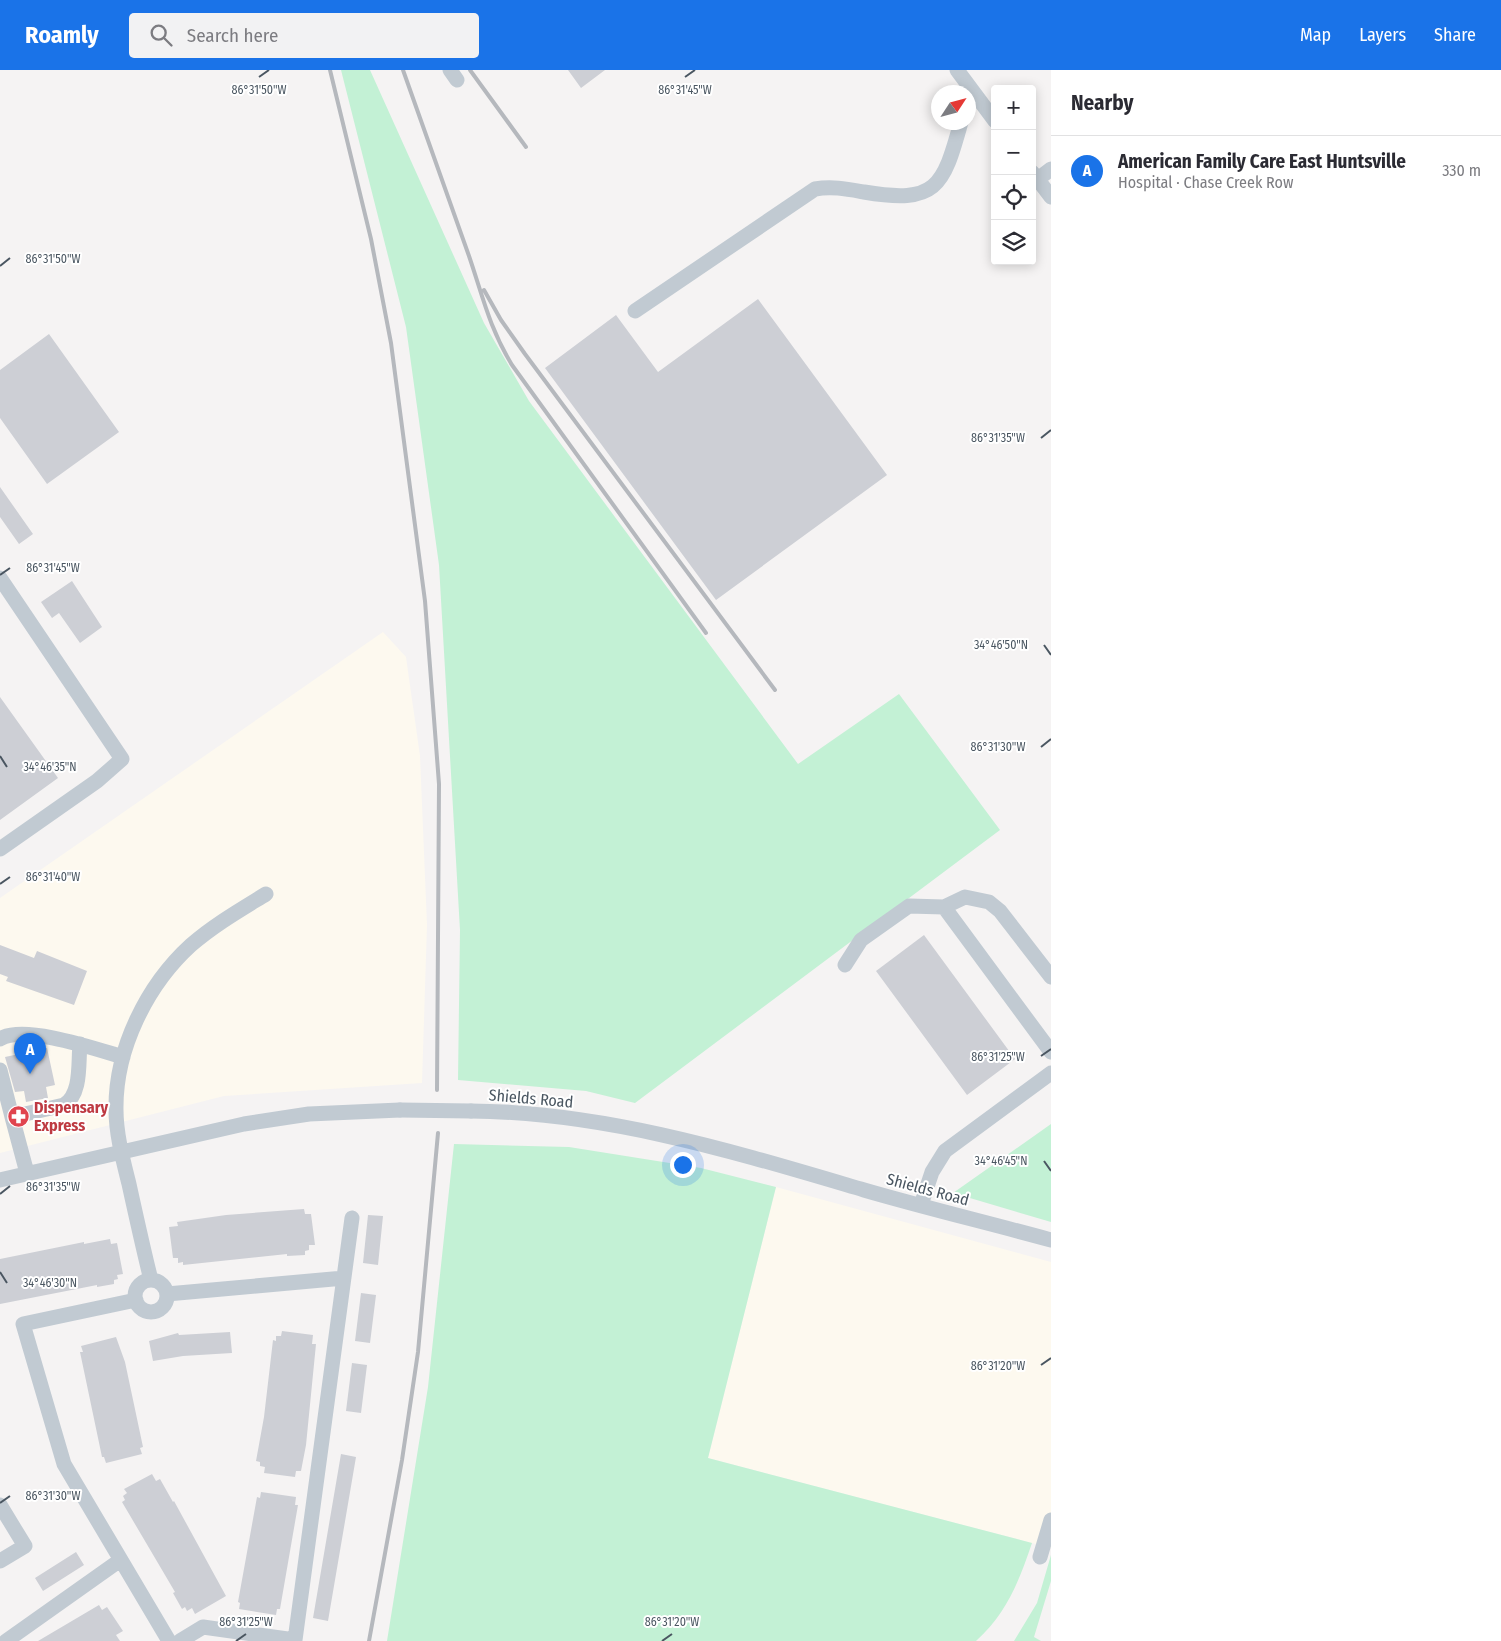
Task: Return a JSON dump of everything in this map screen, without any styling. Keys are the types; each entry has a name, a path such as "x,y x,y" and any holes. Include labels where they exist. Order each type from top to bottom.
{"street":[{"path":"957,70 966,85"},
{"path":"976,99 991,116"},
{"path":"635,312 815,189 831,186 886,196 913,196 928,191 947,168 959,130"},
{"path":"1036,176 1051,169"},
{"path":"1036,177 1051,197"},
{"path":"0,578 122,759 97,780 0,849"},
{"path":"151,1280 122,1153 116,1110 123,1057 147,998 168,970 190,946 215,925 266,894"},
{"path":"845,965 861,940 909,906 944,907 965,897 989,902 1013,925 1051,977"},
{"path":"944,907 1051,1052"},
{"path":"0,1039 9,1034 20,1033 80,1044 123,1057"},
{"path":"12,1117 70,1102 75,1094 80,1044"},
{"path":"0,1070 28,1173"},
{"path":"921,1205 932,1172 944,1151 1051,1073"},
{"name":"Shields Road","path":"0,1180 244,1124 310,1114 400,1110 550,1114 670,1136 743,1153 921,1205 1051,1240"},
{"path":"180,1641 202,1627 295,1640 352,1218"},
{"path":"167,1294 344,1278"},
{"path":"151,1280 163,1285 167,1294 161,1308 152,1311 142,1308 136,1300 140,1285 151,1280"},
{"path":"136,1300 23,1324 64,1464 169,1641"},
{"path":"0,1505 24,1546 0,1561"},
{"path":"1040,1557 1051,1520"},
{"path":"6,1641 120,1561"}],"shaded area":[{"path":"383,632 406,657 420,756 427,925 422,1083 224,1096 0,1153 0,898"},
{"path":"776,1187 1051,1262 1051,1548 708,1458"}],"green space":[{"path":"341,70 370,70 484,323 529,401 798,764 899,694 1000,830 635,1103 586,1091 458,1080 460,930 439,565 406,327"},
{"path":"1051,1124 1051,1222 953,1193"},
{"path":"454,1144 569,1147 701,1168 776,1187 708,1458 1032,1543 1011,1596 987,1630 976,1641 387,1641 428,1387"},
{"path":"1051,1555 1051,1581 1034,1637 1041,1641 1014,1641 1037,1603"}],"building":[{"path":"568,70 605,70 581,88"},
{"path":"758,299 887,475 716,600 545,368 616,315 658,372"},
{"path":"49,334 119,432 47,484 0,418 0,370"},
{"path":"0,487 33,534 19,544 0,517"},
{"path":"72,581 102,627 80,643 59,613 52,618 41,602"},
{"path":"0,697 58,778 0,820"},
{"path":"924,935 1015,1059 967,1095 876,971"},
{"path":"0,945 34,958 37,951 87,971 74,1005 6,981 8,977 0,974"},
{"path":"47,1048 55,1085 46,1087 48,1098 26,1102 24,1091 15,1092 5,1057"},
{"path":"304,1209 305,1214 311,1214 315,1245 309,1245 309,1250 305,1251 305,1255 287,1256 287,1254 183,1265 183,1262 178,1263 178,1258 173,1258 169,1227 178,1226 177,1222 226,1215"},
{"path":"368,1215 383,1216 378,1265 363,1263"},
{"path":"110,1239 111,1244 117,1243 123,1274 117,1275 118,1279 114,1280 114,1284 97,1287 97,1285 0,1304 0,1259 84,1242 84,1244"},
{"path":"361,1293 376,1295 370,1343 355,1341"},
{"path":"282,1331 313,1335 312,1344 316,1344 306,1445 301,1471 296,1471 295,1477 264,1473 265,1467 260,1466 260,1462 256,1461 264,1417 273,1340 276,1341 276,1336 281,1336"},
{"path":"230,1332 232,1353 183,1356 153,1361 149,1341 178,1333 179,1335"},
{"path":"116,1337 125,1362 143,1447 140,1448 142,1454 106,1463 104,1457 102,1457 80,1352 83,1352 81,1346"},
{"path":"352,1363 367,1365 361,1413 346,1411"},
{"path":"341,1454 356,1457 328,1621 313,1618"},
{"path":"152,1474 156,1481 160,1479 174,1501 226,1596 195,1614 192,1608 187,1611 185,1607 182,1609 173,1593 175,1592 122,1502 125,1500 123,1496 127,1493 124,1489"},
{"path":"261,1492 296,1497 295,1505 298,1505 280,1609 277,1609 276,1615 239,1609 240,1603 238,1602 257,1497 260,1498"},
{"path":"76,1552 84,1565 43,1591 35,1578"},
{"path":"99,1605 102,1610 107,1607 123,1631 116,1635 120,1641 38,1641"}],"railway":[{"path":"330,70 371,239 391,343 425,601 439,784 437,1090"},
{"path":"403,70 487,312 504,351 512,365 706,633"},
{"path":"470,70 526,147"},
{"path":"484,290 501,320 525,354 775,690"},
{"path":"369,1641 402,1460 418,1352 438,1133"}],"place":[{"name":"American Family Care East Huntsville","path":"30,1074"},
{"name":"Dispensary Express","path":"18,1116"}]}
